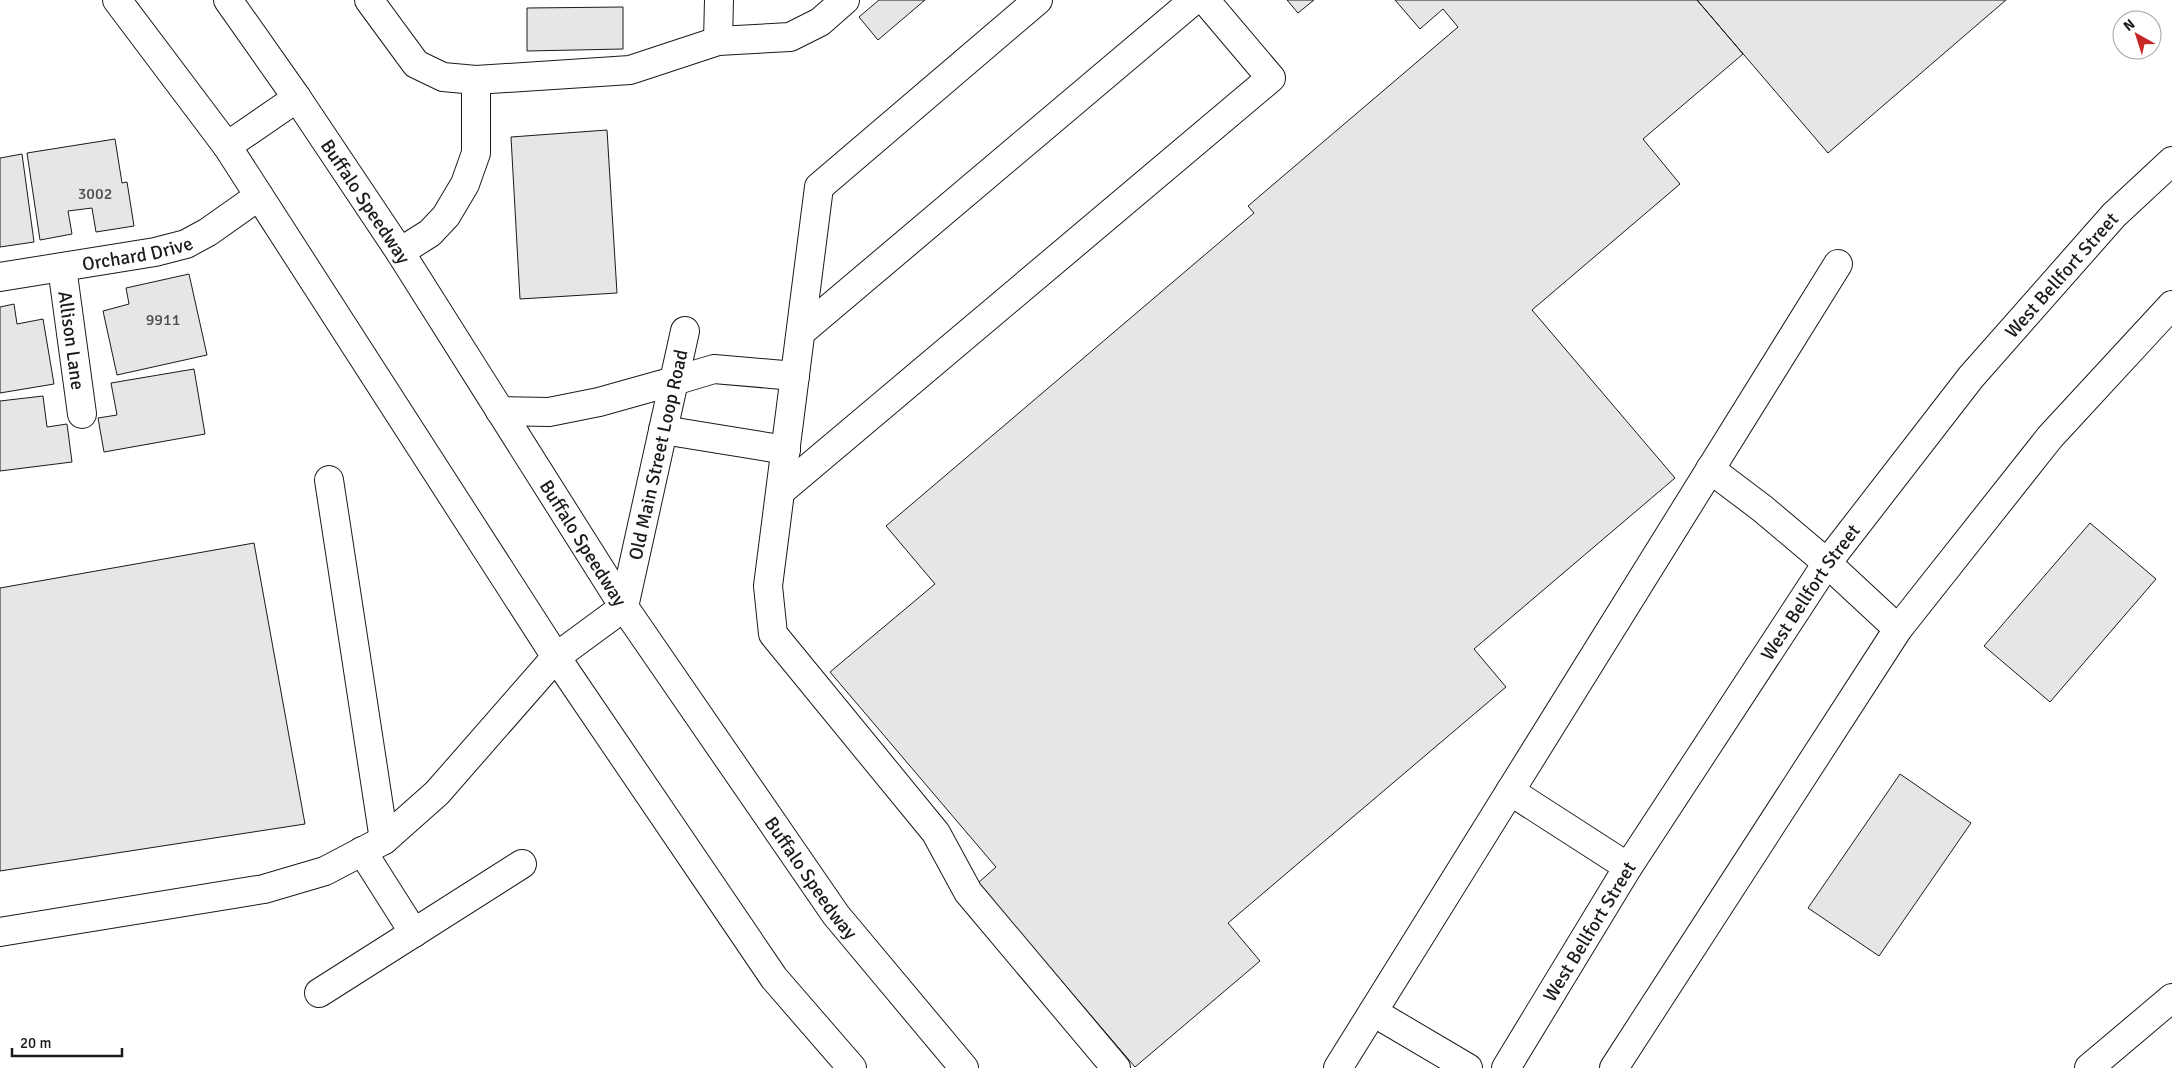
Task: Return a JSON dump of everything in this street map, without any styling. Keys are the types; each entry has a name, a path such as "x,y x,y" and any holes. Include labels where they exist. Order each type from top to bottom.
{"main road":[{"path":"117,0 227,146 556,657 774,978 852,1068"},
{"name":"Buffalo Speedway","path":"228,0 297,98 400,252 624,607 836,915 964,1068"},
{"path":"369,0 416,64 443,77 476,80 630,70 718,42 790,37 820,22 845,0"},
{"path":"718,42 719,0"},
{"path":"1038,0 819,187 768,586 773,634 936,833 968,892 1116,1068"},
{"path":"801,332 1194,0"},
{"path":"781,491 1271,78 1206,0"},
{"path":"400,252 430,233 446,216 465,184 476,153 476,80"},
{"path":"227,146 297,98"},
{"name":"West Bellfort Street","path":"1506,1068 1628,867 1827,563 1971,377 2114,215 2172,161"},
{"name":"Orchard Drive","path":"0,277 155,252 186,244 208,232 260,196"},
{"path":"1338,1068 1838,264"},
{"name":"Allison Lane","path":"62,267 82,414"},
{"path":"1614,1068 1898,629 2050,437 2172,305"},
{"name":"Old Main Street Loop Road","path":"624,607 685,331"},
{"path":"500,411 549,412 599,402 714,369 795,376"},
{"path":"663,430 786,450"},
{"path":"1710,469 1827,563 1898,629"},
{"path":"329,480 373,845 414,933"},
{"path":"0,932 264,889 325,871 373,845 437,793 556,657 624,607"},
{"path":"1510,791 1628,867"},
{"path":"319,993 522,864"},
{"path":"2098,1065 2172,998"},
{"path":"1373,1012 1468,1068"}],"building":[{"path":"879,0 925,0 878,40 859,17"},
{"path":"1287,0 1314,0 1298,13"},
{"path":"1395,0 1697,0 1743,54 1643,139 1680,184 1532,310 1675,478 1474,649 1506,687 1228,923 1260,961 1135,1067 978,883 996,867 830,672 935,584 886,526 1254,213 1248,206 1458,27 1443,9 1420,29"},
{"path":"1697,0 2006,0 1828,153"},
{"path":"623,7 623,49 527,51 527,8"},
{"path":"607,130 617,293 520,299 511,137"},
{"path":"115,139 122,183 127,182 134,226 96,232 92,208 68,211 72,234 40,240 27,153"},
{"path":"22,154 34,242 0,247 0,158"},
{"path":"189,274 207,355 117,375 103,311 129,304 126,288"},
{"path":"14,304 17,324 43,319 54,384 0,393 0,307"},
{"path":"194,369 205,434 104,452 98,418 117,415 111,383"},
{"path":"43,396 47,427 67,424 72,462 0,471 0,401"},
{"path":"2090,523 2156,579 2050,702 1984,646"},
{"path":"254,543 305,824 0,871 0,588"},
{"path":"1900,774 1971,823 1879,956 1808,908"}]}
